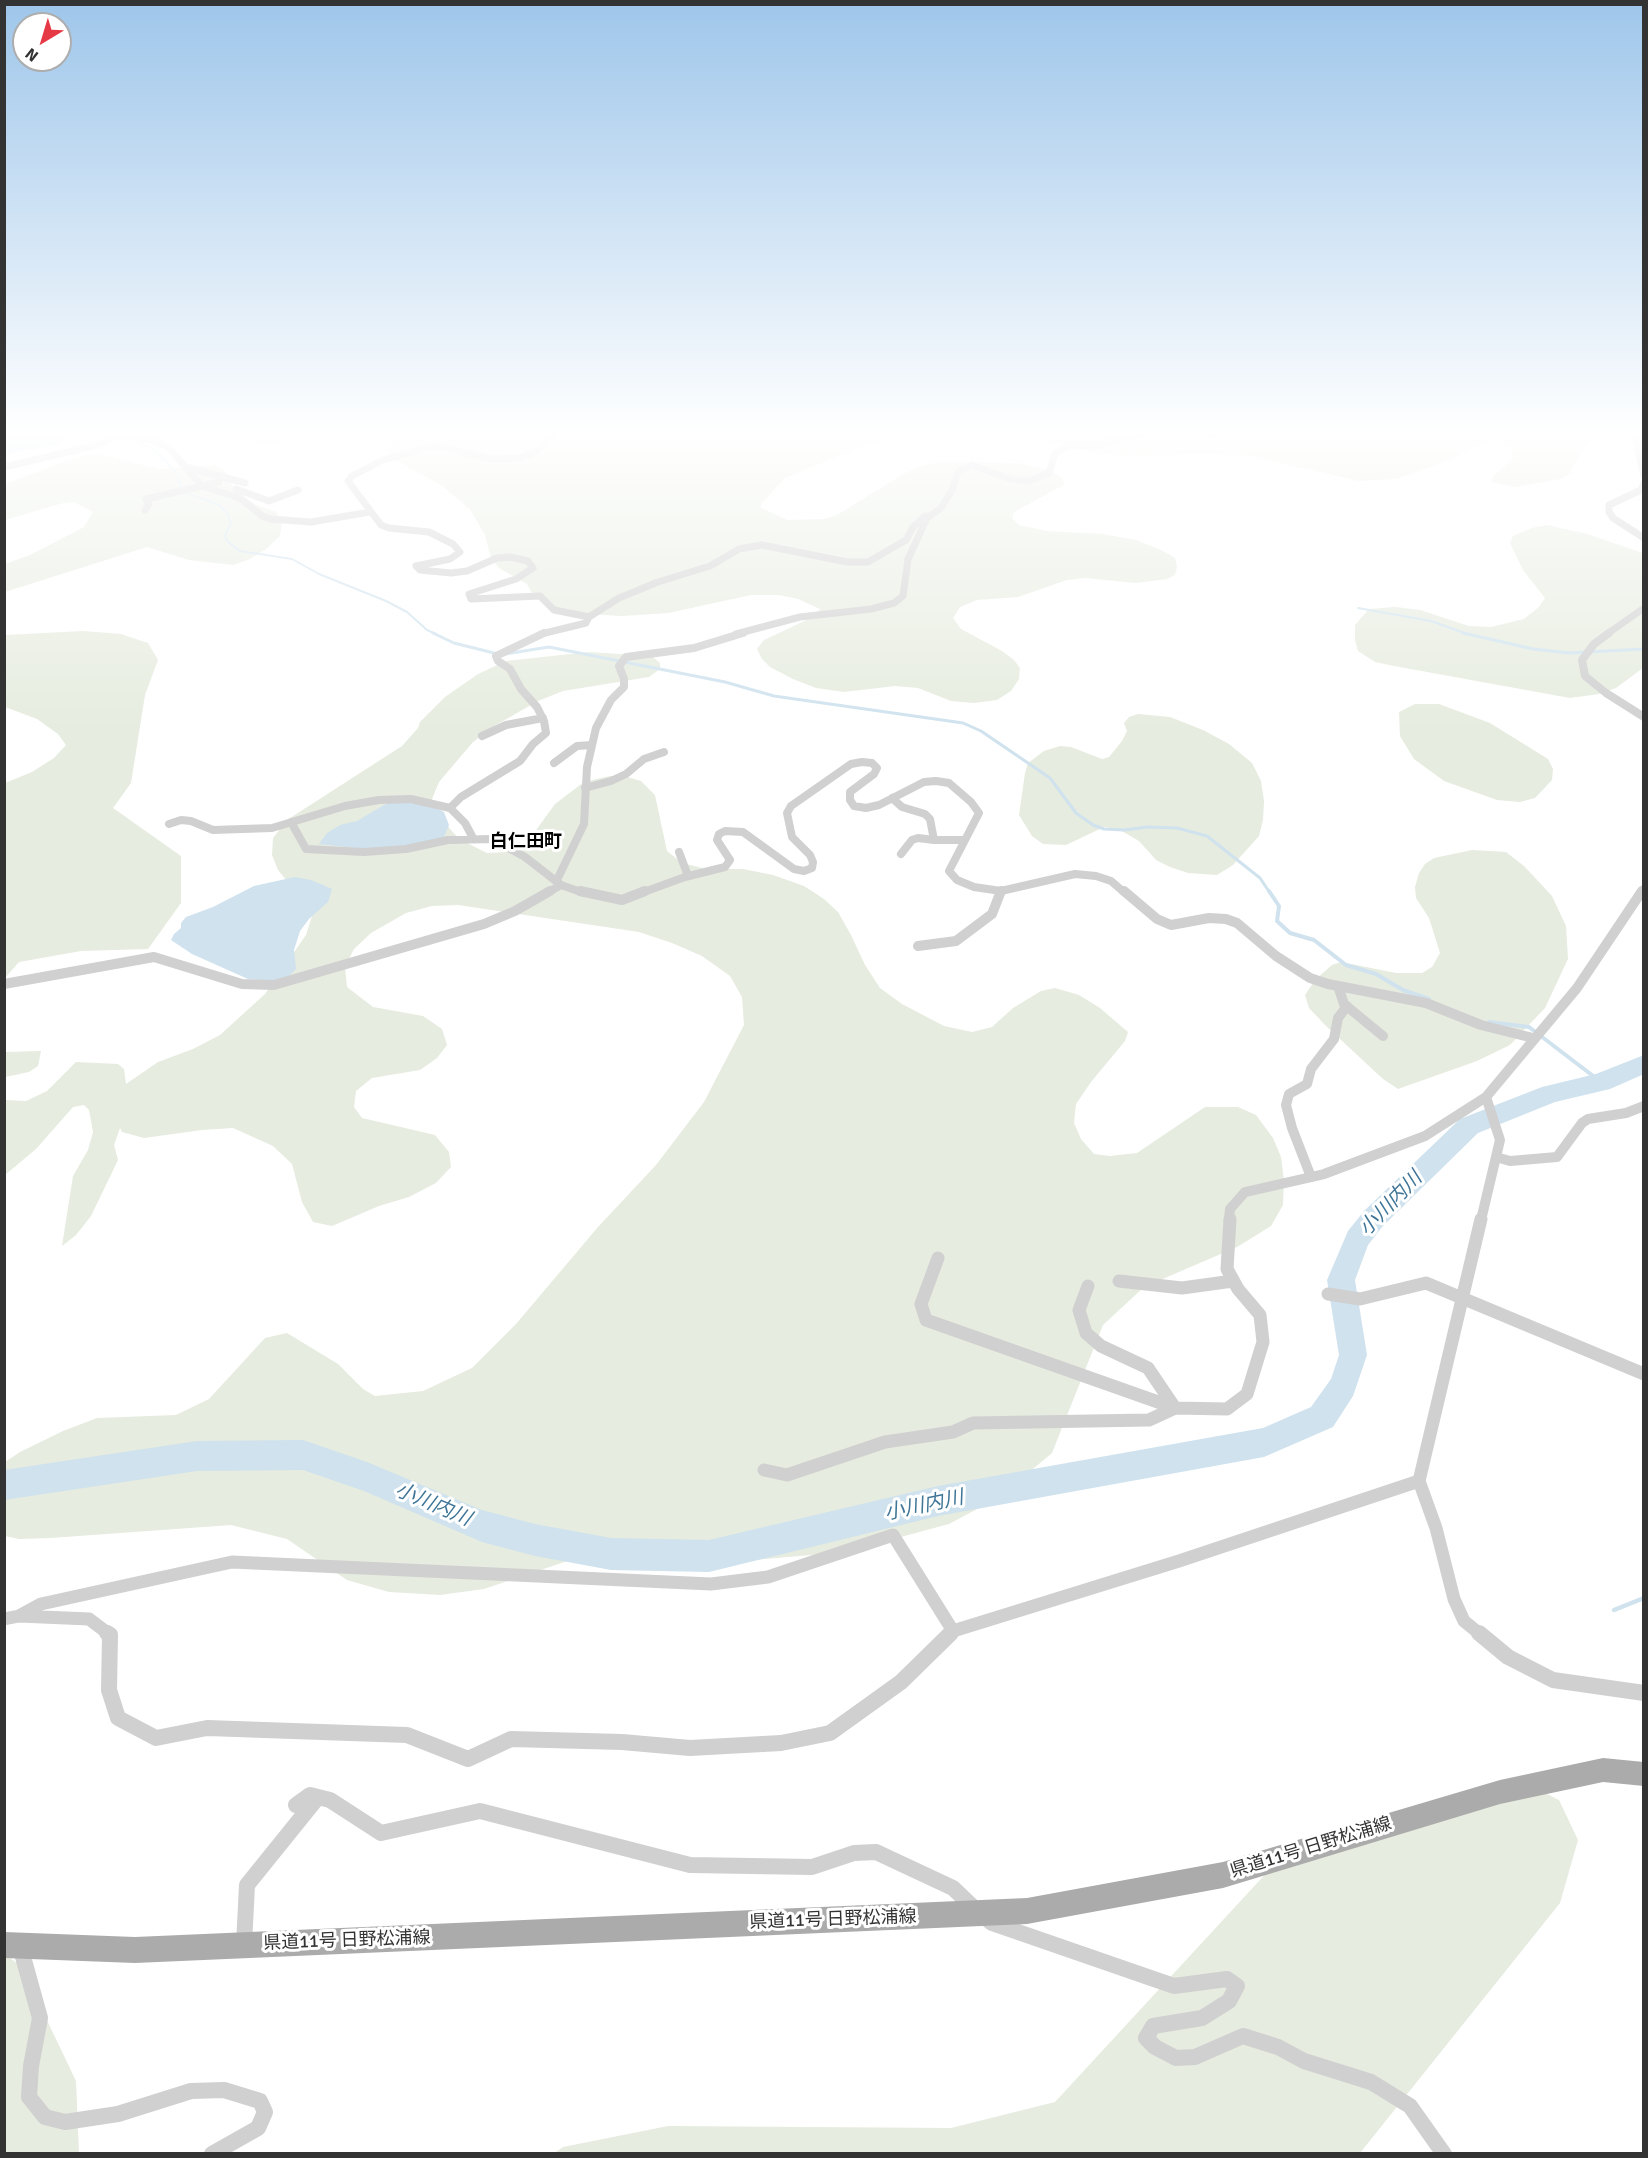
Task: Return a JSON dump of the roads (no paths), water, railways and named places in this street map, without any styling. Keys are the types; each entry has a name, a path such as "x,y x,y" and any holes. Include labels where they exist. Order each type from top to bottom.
{"main road":[{"name":"県道11号 日野松浦線","path":"12,1945 135,1950 1027,1911 1223,1875 1500,1792 1602,1770 1644,1774"}],"street":[{"path":"406,530 429,532 453,544 459,552 450,559 416,566 420,570 451,573 467,571 497,558 510,557 528,561 533,568 516,579 469,594 471,599 540,596 554,610 589,616"},
{"path":"450,808 461,797 520,761 533,744 546,733 543,718 510,669 498,661 496,656 546,632 586,622 589,616 619,598 658,582 710,566 748,547 762,545 847,562 868,562 906,540 912,530"},
{"path":"4,984 154,957 242,984 274,985 484,924 515,911 559,882 584,824 586,767 596,728 612,700 624,687 624,679 619,666 626,657 694,648 725,637 800,617 871,609 894,603 903,596 908,559 921,530"},
{"path":"1631,530 1644,538"},
{"path":"1644,608 1594,644 1582,660 1586,675 1606,693 1644,717"},
{"path":"482,736 506,725 543,718"},
{"path":"554,763 577,746 592,745"},
{"path":"585,788 626,774 644,759 664,752"},
{"path":"291,822 306,849 364,852 405,849 448,840 492,839 506,845 559,882 587,894 621,900 688,876 725,867 730,860 717,840 719,834 733,829 743,832 794,869 804,871 812,868 813,862 810,855 792,837 787,813 791,806 851,764 872,763 877,768 874,774 850,792 850,801 854,806 866,808 924,782 949,783 960,790 979,813 949,871 957,880 974,887 1001,891 1075,874 1096,876 1111,881 1157,919 1171,925 1209,918 1237,923 1290,966 1310,978 1338,986 1426,1003 1480,1025 1533,1037"},
{"path":"892,798 902,807 925,814 930,819 934,840"},
{"path":"169,824 181,820 191,821 213,830 272,828 345,806 379,800 411,799 450,808 465,823 473,838"},
{"path":"901,854 912,840 918,838 964,840"},
{"path":"679,852 688,876"},
{"path":"939,1258 921,1304 926,1320 1175,1408 1227,1409 1247,1394 1263,1342 1260,1315 1233,1281 1227,1269 1230,1209 1245,1192 1311,1177 1425,1136 1486,1098 1533,1037 1577,988 1644,889"},
{"path":"918,946 956,941 972,931 992,914 1001,891"},
{"path":"1338,986 1347,1006 1383,1036"},
{"path":"1311,1177 1292,1128 1286,1105 1289,1094 1307,1084 1311,1069 1334,1039 1338,1018 1347,1006"},
{"path":"1486,1098 1500,1140 1419,1481 1436,1528 1454,1599 1464,1621 1508,1657 1552,1680 1644,1693"},
{"path":"1496,1157 1510,1161 1557,1157 1582,1123 1588,1119 1626,1113 1644,1106"},
{"path":"1119,1281 1182,1288 1233,1281"},
{"path":"1328,1294 1360,1299 1426,1283 1644,1374"},
{"path":"1088,1286 1079,1310 1086,1334 1101,1346 1148,1368 1175,1408"},
{"path":"764,1470 787,1474 885,1442 954,1432 972,1423 1149,1419 1175,1408"},
{"path":"12,1617 89,1619 110,1635 109,1690 118,1718 156,1738 207,1728 407,1735 468,1759 511,1739 622,1742 690,1748 781,1743 830,1733 901,1682 953,1630 1179,1561 1419,1481"},
{"path":"12,1617 40,1604 232,1562 711,1584 768,1577 893,1535 953,1630"},
{"path":"296,1805 310,1795 330,1800 381,1833 480,1810 690,1865 812,1867 854,1853 876,1852 953,1888 993,1923 1174,1986 1227,1979 1237,1986 1229,2001 1202,2018 1153,2026 1146,2038 1155,2048 1176,2058 1195,2057 1243,2036 1278,2047 1304,2061 1371,2082 1410,2106 1425,2123 1444,2154"},
{"path":"244,1945 247,1885 318,1797"},
{"path":"12,1945 40,2018 31,2066 29,2097 45,2116 65,2122 118,2114 191,2091 224,2090 260,2101 265,2112 258,2128 212,2154"}],"water":[{"path":"391,801 426,803 444,812 449,825 444,837 423,843 373,850 319,844 327,833 340,825 357,821"},
{"path":"295,877 311,880 332,889 328,902 309,919 300,931 294,950 296,969 288,977 273,981 248,979 192,954 171,940 181,928 181,923 186,917 213,907 254,886"}],"waterway":[{"path":"228,530 225,536 227,541 240,551 292,559 319,574 386,601 407,612 427,630 436,634"},
{"path":"1358,608 1431,621 1466,634"},
{"path":"433,633 454,643 498,654"},
{"path":"1466,634 1533,649 1569,653 1644,649"},
{"path":"505,654 549,647 725,682 774,696 963,723 981,731 1050,778 1076,813 1093,825 1104,829 1124,830 1148,827 1177,828 1207,836 1260,878 1270,893"},
{"path":"1269,891 1279,906 1277,921 1290,933 1314,940 1346,965 1376,974 1403,990 1429,999"},
{"path":"1489,1022 1529,1027 1601,1082"},
{"name":"小川内川","path":"4,1485 197,1456 303,1455 367,1477 482,1526 535,1540 611,1554 709,1556 938,1501 1264,1442 1322,1417 1343,1386 1353,1355 1341,1280 1357,1239 1373,1219 1469,1126 1551,1094 1601,1082 1644,1064"},
{"path":"1614,1610 1644,1598"}],"district":[{"name":"白仁田町","path":"526,842"}]}
